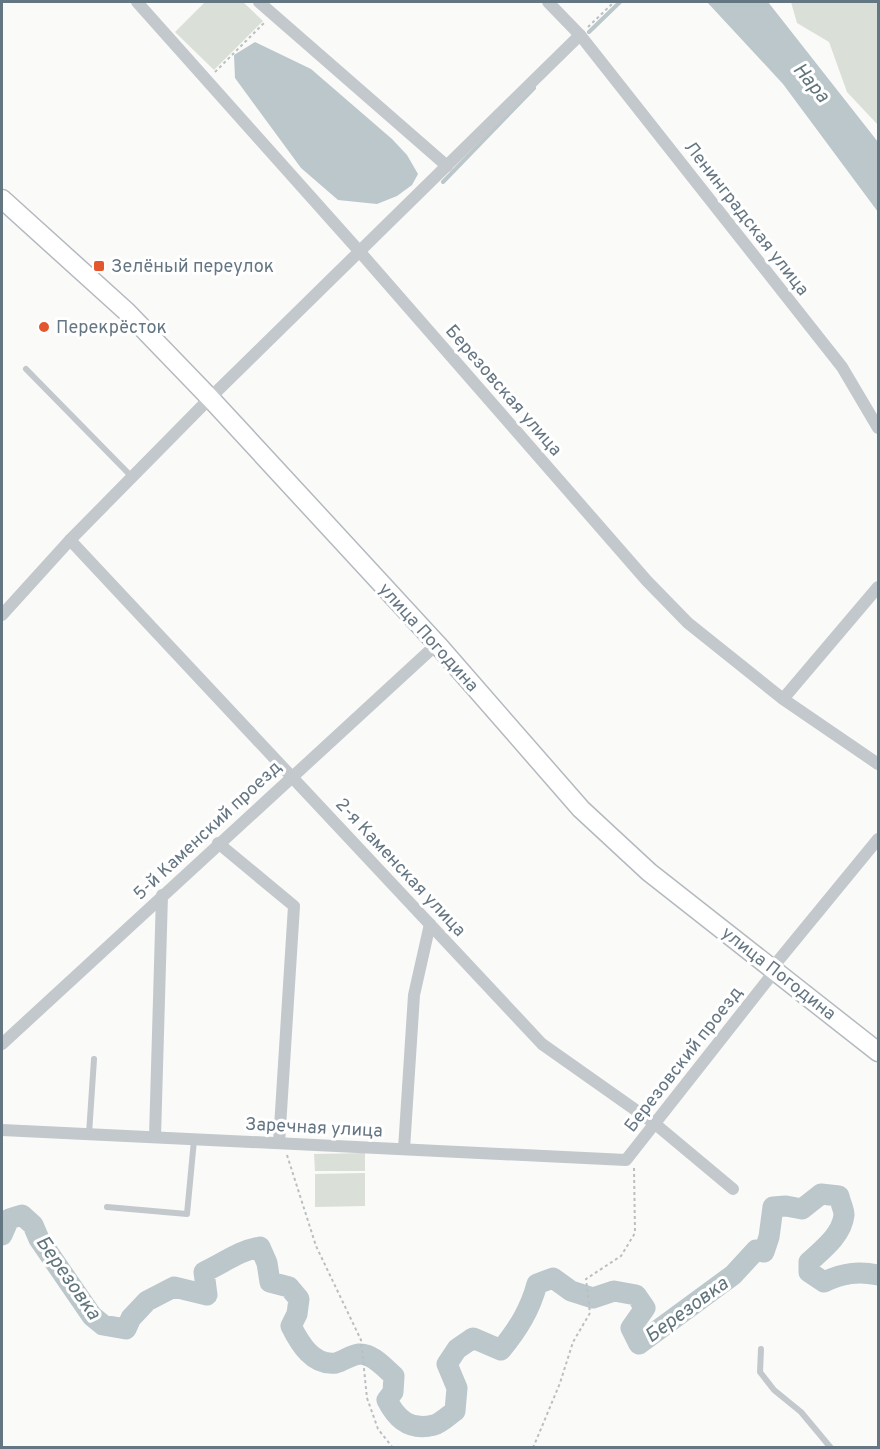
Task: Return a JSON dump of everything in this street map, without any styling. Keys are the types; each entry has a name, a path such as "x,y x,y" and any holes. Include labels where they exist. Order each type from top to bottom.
{"street":[{"name":"Березовская улица","path":"137,2 360,252 647,581 688,623 783,699 879,764"},
{"path":"259,2 447,166"},
{"name":"Ленинградская улица","path":"548,2 580,35 842,367 879,428"},
{"path":"2,615 70,540 210,398 580,35"},
{"name":"улица Погодина","path":"2,199 127,312 210,398 437,644 581,809 650,872 879,1052"},
{"name":"2-я Каменская улица","path":"70,540 542,1044 654,1123 733,1189"},
{"path":"783,699 879,587"},
{"name":"5-й Каменский проезд","path":"2,1044 437,644"},
{"name":"Березовский проезд","path":"629,1155 770,977 773,967 879,839"},
{"path":"218,843 294,906 281,1143"},
{"path":"155,1137 162,895"},
{"path":"404,1149 414,995 430,924"},
{"name":"Заречная улица","path":"2,1130 404,1149 629,1155"}],"lane":[{"path":"26,369 132,477"},
{"path":"89,1134 94,1059"},
{"path":"107,1207 187,1214 194,1139"},
{"path":"761,1349 760,1372 774,1390 801,1412 831,1448"}],"path":[{"path":"580,35 614,2"},
{"path":"207,80 273,14"},
{"path":"281,1143 316,1246 363,1346 367,1398 378,1429 393,1448"},
{"path":"532,1448 560,1383 573,1342 590,1313 586,1279 621,1256 635,1233 629,1155"}],"shaded area":[{"path":"205,2 243,2 263,21 214,70 175,32"},
{"path":"791,2 878,2 878,125 847,92 829,42 797,23"},
{"path":"365,1153 365,1171 315,1171 314,1154"},
{"path":"365,1173 365,1206 315,1207 315,1174"}],"water":[{"name":"Нара","path":"707,2 768,2 878,142 878,212 783,84"},
{"path":"255,42 311,69 392,139 407,155 418,174 412,185 397,196 377,204 338,200 301,168 235,78 234,55"}],"waterway":[{"path":"589,32 620,2"},
{"path":"443,182 534,88"},
{"name":"Березовка","path":"2,1235 9,1219 22,1215 33,1225 39,1239 92,1316 103,1325 126,1329 131,1318 147,1301 174,1287 207,1295 204,1272 238,1254 260,1247 267,1263 270,1282 289,1287 299,1299 297,1314 291,1326 308,1352 328,1363 336,1363 359,1354 373,1358 394,1376 393,1392 387,1400 391,1407 400,1418 418,1426 437,1424 455,1411 457,1388 447,1364 457,1349 473,1338 501,1350 523,1319 537,1284 553,1278 571,1291 593,1298 614,1291 636,1295 645,1308 631,1328 639,1344 733,1275 756,1250 764,1252 769,1237 773,1207 786,1206 802,1209 821,1194 839,1196 844,1215 840,1229 809,1262 809,1272 824,1282 851,1274 878,1275"}],"place":[{"name":"Зелёный переулок","path":"99,266"},
{"name":"Перекрёсток","path":"44,327"}]}
